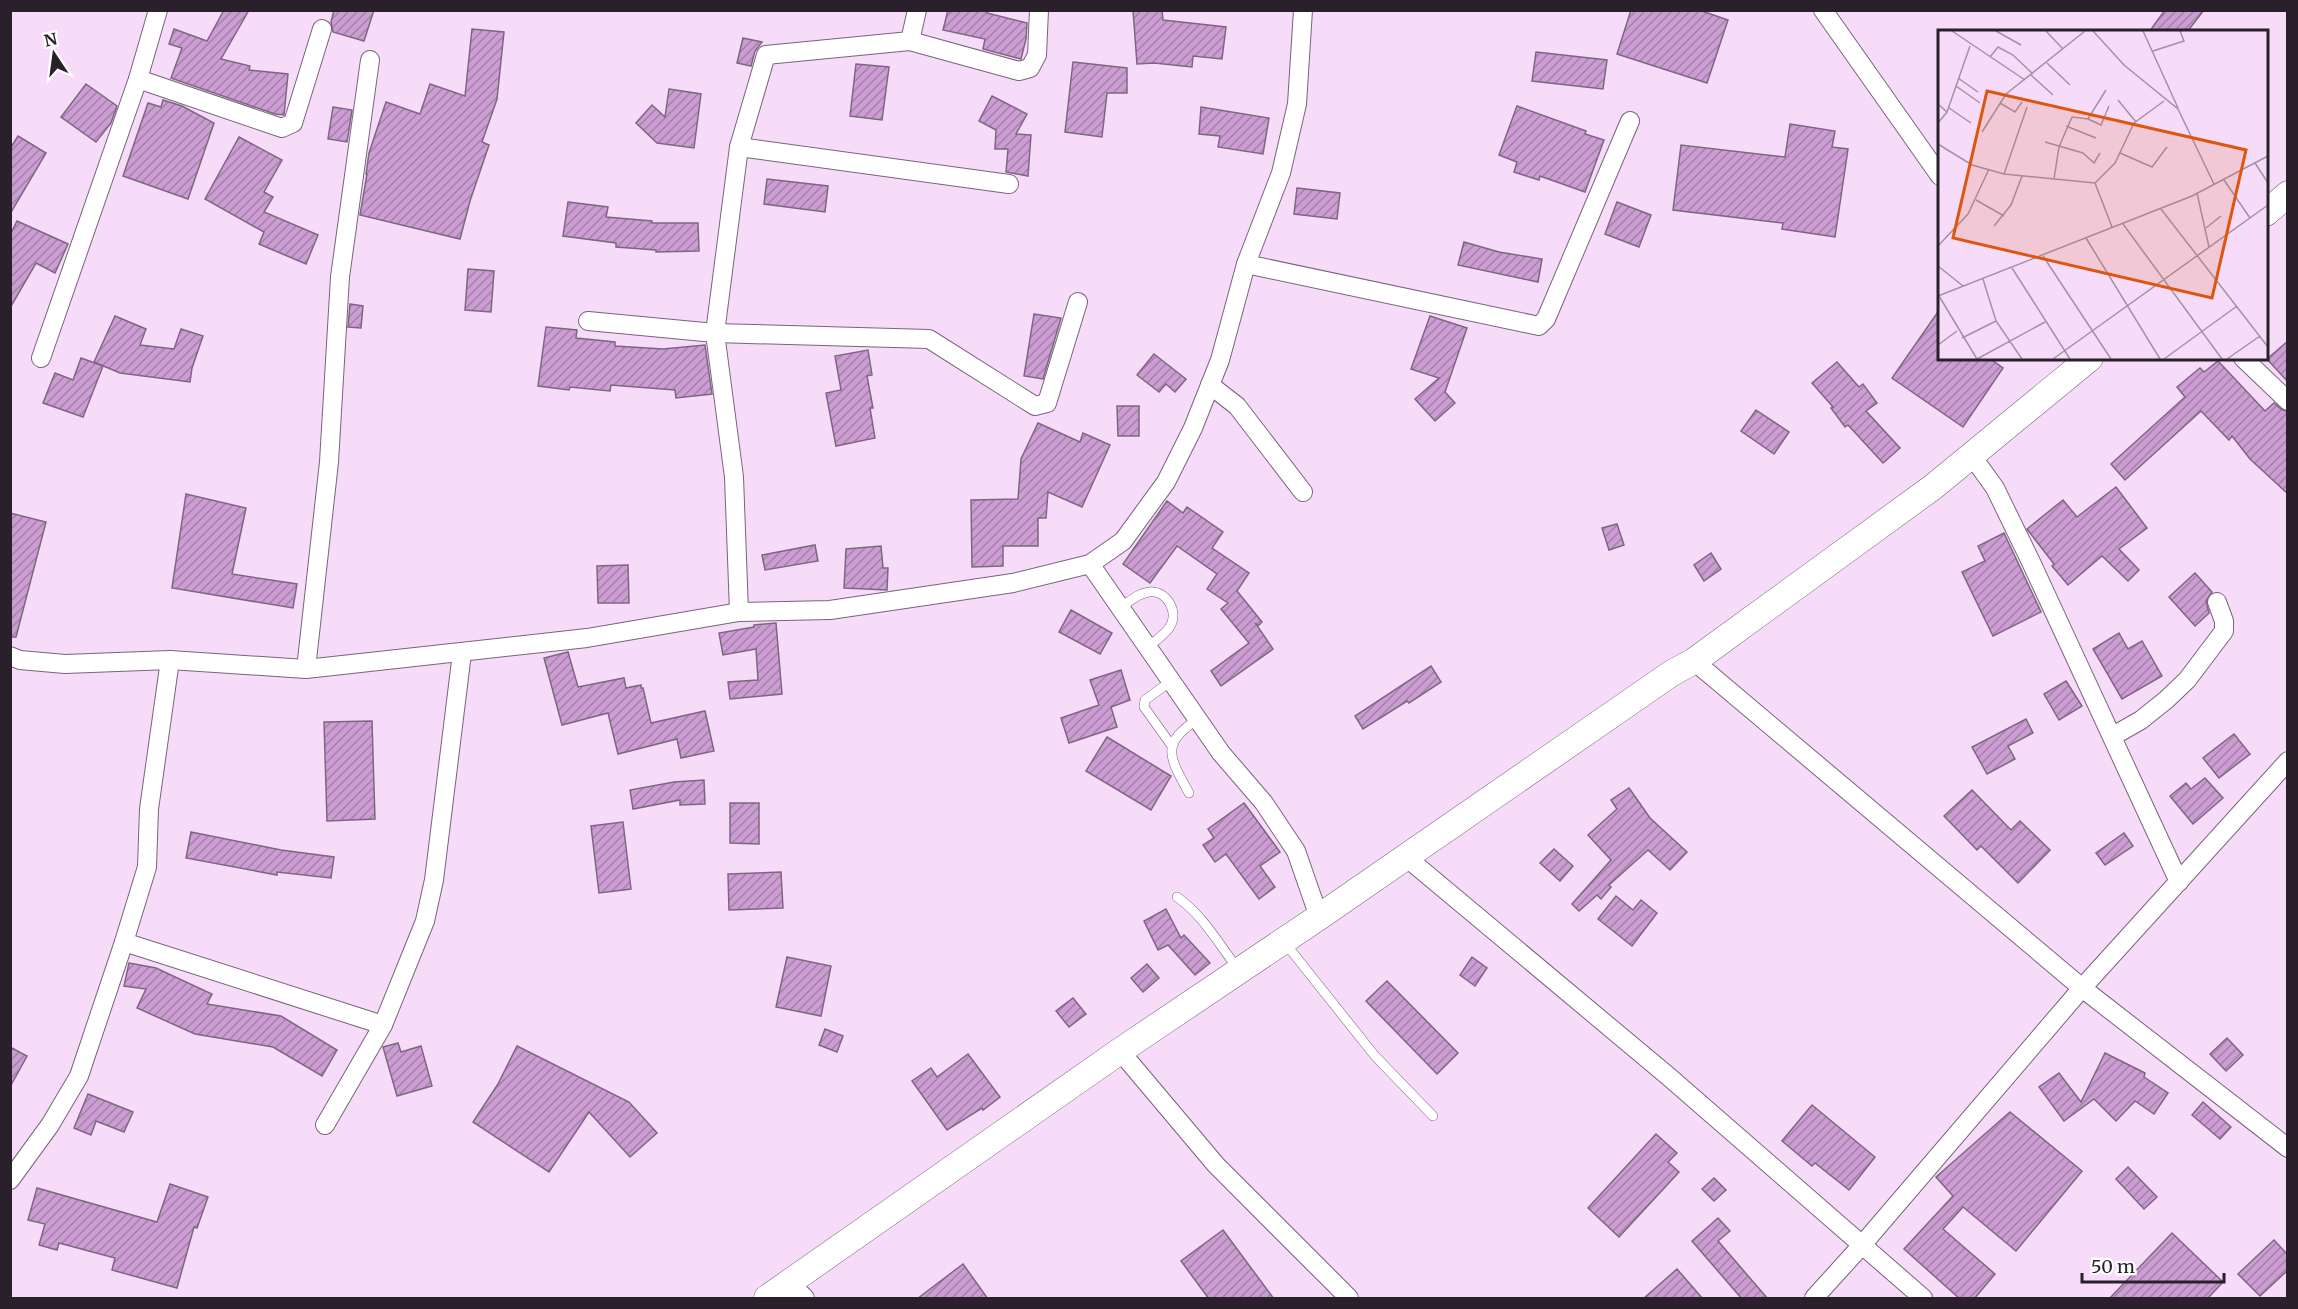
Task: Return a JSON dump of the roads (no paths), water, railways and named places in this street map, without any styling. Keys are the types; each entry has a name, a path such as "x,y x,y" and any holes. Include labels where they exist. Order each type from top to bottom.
{"main road":[{"path":"2268,211 2288,194"},
{"path":"768,1299 797,1291 1120,1051 1319,917 1672,673 1694,661 1933,487 2088,360"}],"street":[{"path":"41,358 138,79 158,10"},
{"path":"910,41 917,10"},
{"path":"739,612 734,477 715,333 739,147 766,55 910,41 1018,71 1030,68 1037,55 1039,10"},
{"path":"10,656 20,660 65,664 170,660 306,669 587,638 739,612 830,610 1013,583 1090,564 1123,541 1166,482 1194,428 1220,360 1246,264 1281,173 1297,104 1303,10"},
{"path":"1823,10 1938,173"},
{"path":"138,79 282,128 293,123 322,28"},
{"path":"306,669 329,462 340,277 370,60"},
{"path":"1246,264 1539,326 1546,319 1630,121"},
{"path":"739,147 1009,184"},
{"path":"588,321 715,333 929,339 1035,406 1043,406 1047,403 1078,302"},
{"path":"2245,360 2288,401"},
{"path":"1210,385 1238,406 1303,492"},
{"path":"1972,456 1995,488 2113,736 2178,882"},
{"path":"1090,564 1221,753 1264,803 1296,851 1319,917"},
{"path":"2113,736 2141,720 2187,680 2224,631 2224,621 2217,602"},
{"path":"325,1125 383,1025 425,921 434,880 462,653"},
{"path":"10,1180 50,1125 79,1076 124,942 147,867 149,809 170,660"},
{"path":"1694,661 2082,988 2288,1148"},
{"path":"1814,1299 2082,988 2288,761"},
{"path":"1406,857 1668,1076 1923,1299"},
{"path":"124,942 383,1025"},
{"path":"1120,1051 1216,1165 1349,1299"}],"lane":[{"path":"1120,608 1141,594 1150,592 1160,593 1168,600 1174,616 1169,628 1148,647"},
{"path":"1171,681 1145,700 1144,707 1172,746"},
{"path":"1189,793 1176,769 1172,757 1172,746 1184,729 1198,719"},
{"path":"1177,897 1190,906 1203,920 1239,971"},
{"path":"1283,941 1375,1056 1433,1116"}]}
